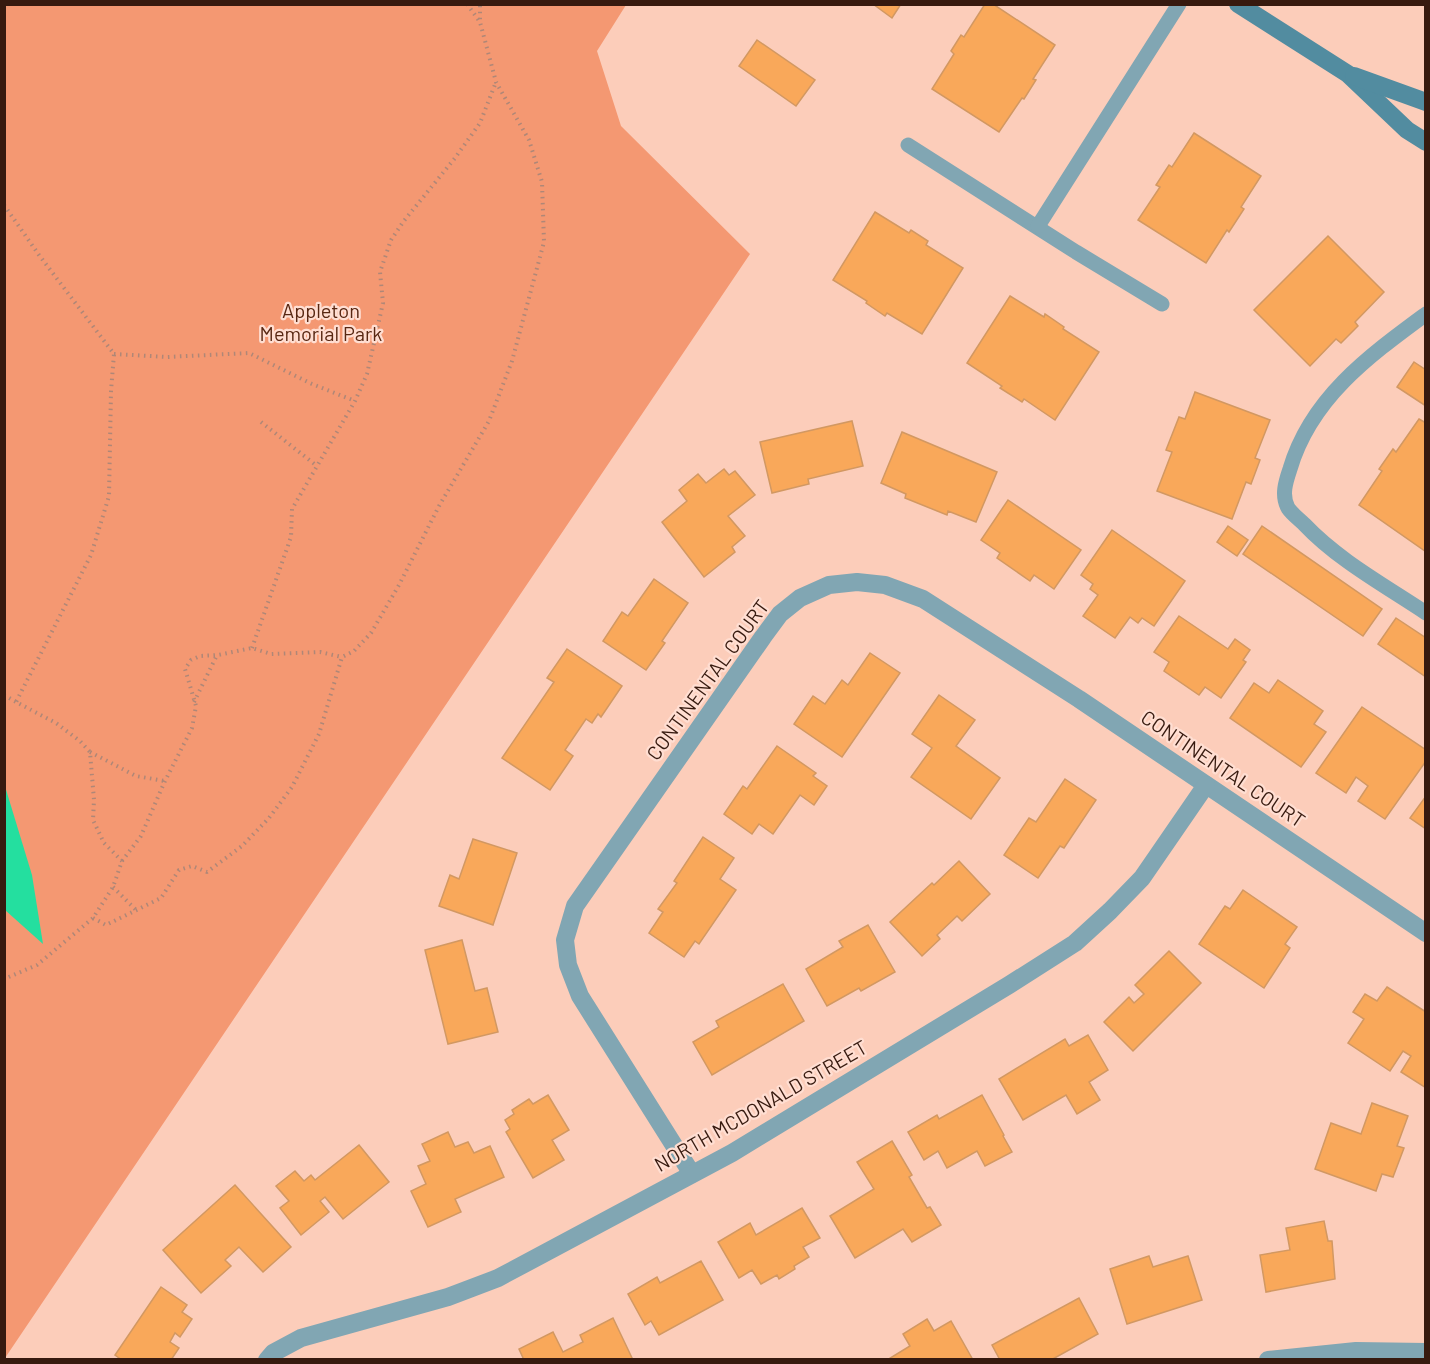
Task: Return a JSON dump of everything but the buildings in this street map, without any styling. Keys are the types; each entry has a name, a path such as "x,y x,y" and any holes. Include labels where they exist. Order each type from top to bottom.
{"main road":[{"path":"1238,4 1348,74 1407,130 1425,142"},
{"path":"1348,74 1425,102"}],"street":[{"name":"CONTINENTAL COURT","path":"692,1174 580,996 567,965 566,939 575,906 763,637 780,615 800,598 829,585 857,582 885,585 923,599 1206,784 1425,933"},
{"name":"NORTH MCDONALD STREET","path":"267,1359 273,1353 302,1338 448,1297 498,1278 732,1153 1010,985 1075,943 1110,911 1142,878 1206,784"},
{"path":"1268,1359 1356,1352 1425,1352"}],"lane":[{"path":"1038,226 1179,4"},
{"path":"908,145 1162,304"},
{"path":"1425,314 1339,384 1311,420 1294,454 1284,490 1288,507 1319,540 1425,613"}],"path":[{"path":"467,4 480,22"},
{"path":"4,979 38,965 70,938 93,918 113,887 122,861 141,836 192,728 195,706 185,669 191,660 200,656 252,648 271,654 320,651 342,657 354,651 371,633 399,585 439,506 489,421 512,361 544,242 542,182 529,140 496,82 480,22 480,4"},
{"path":"252,648 291,537 292,509 355,401 367,374 383,303 380,272 391,240 480,123 496,82"},
{"path":"4,205 114,354 109,496 91,555 16,702"},
{"path":"114,354 167,357 249,353 312,384 355,401"},
{"path":"261,422 317,466"},
{"path":"194,702 218,655"},
{"path":"93,918 106,925 161,898 179,870 192,866 207,872 242,846 269,818 292,787 319,734 342,657"},
{"path":"4,695 56,723 80,741 90,752 136,776 165,781"},
{"path":"90,752 94,800 93,819 104,843 122,861"},
{"path":"113,887 136,910"}],"green space":[{"name":"Appleton Memorial Park","path":"5,5 626,5 597,51 621,126 750,254 5,1358"}],"shaded area":[{"path":"4,783 32,875 43,944 5,910"}]}
